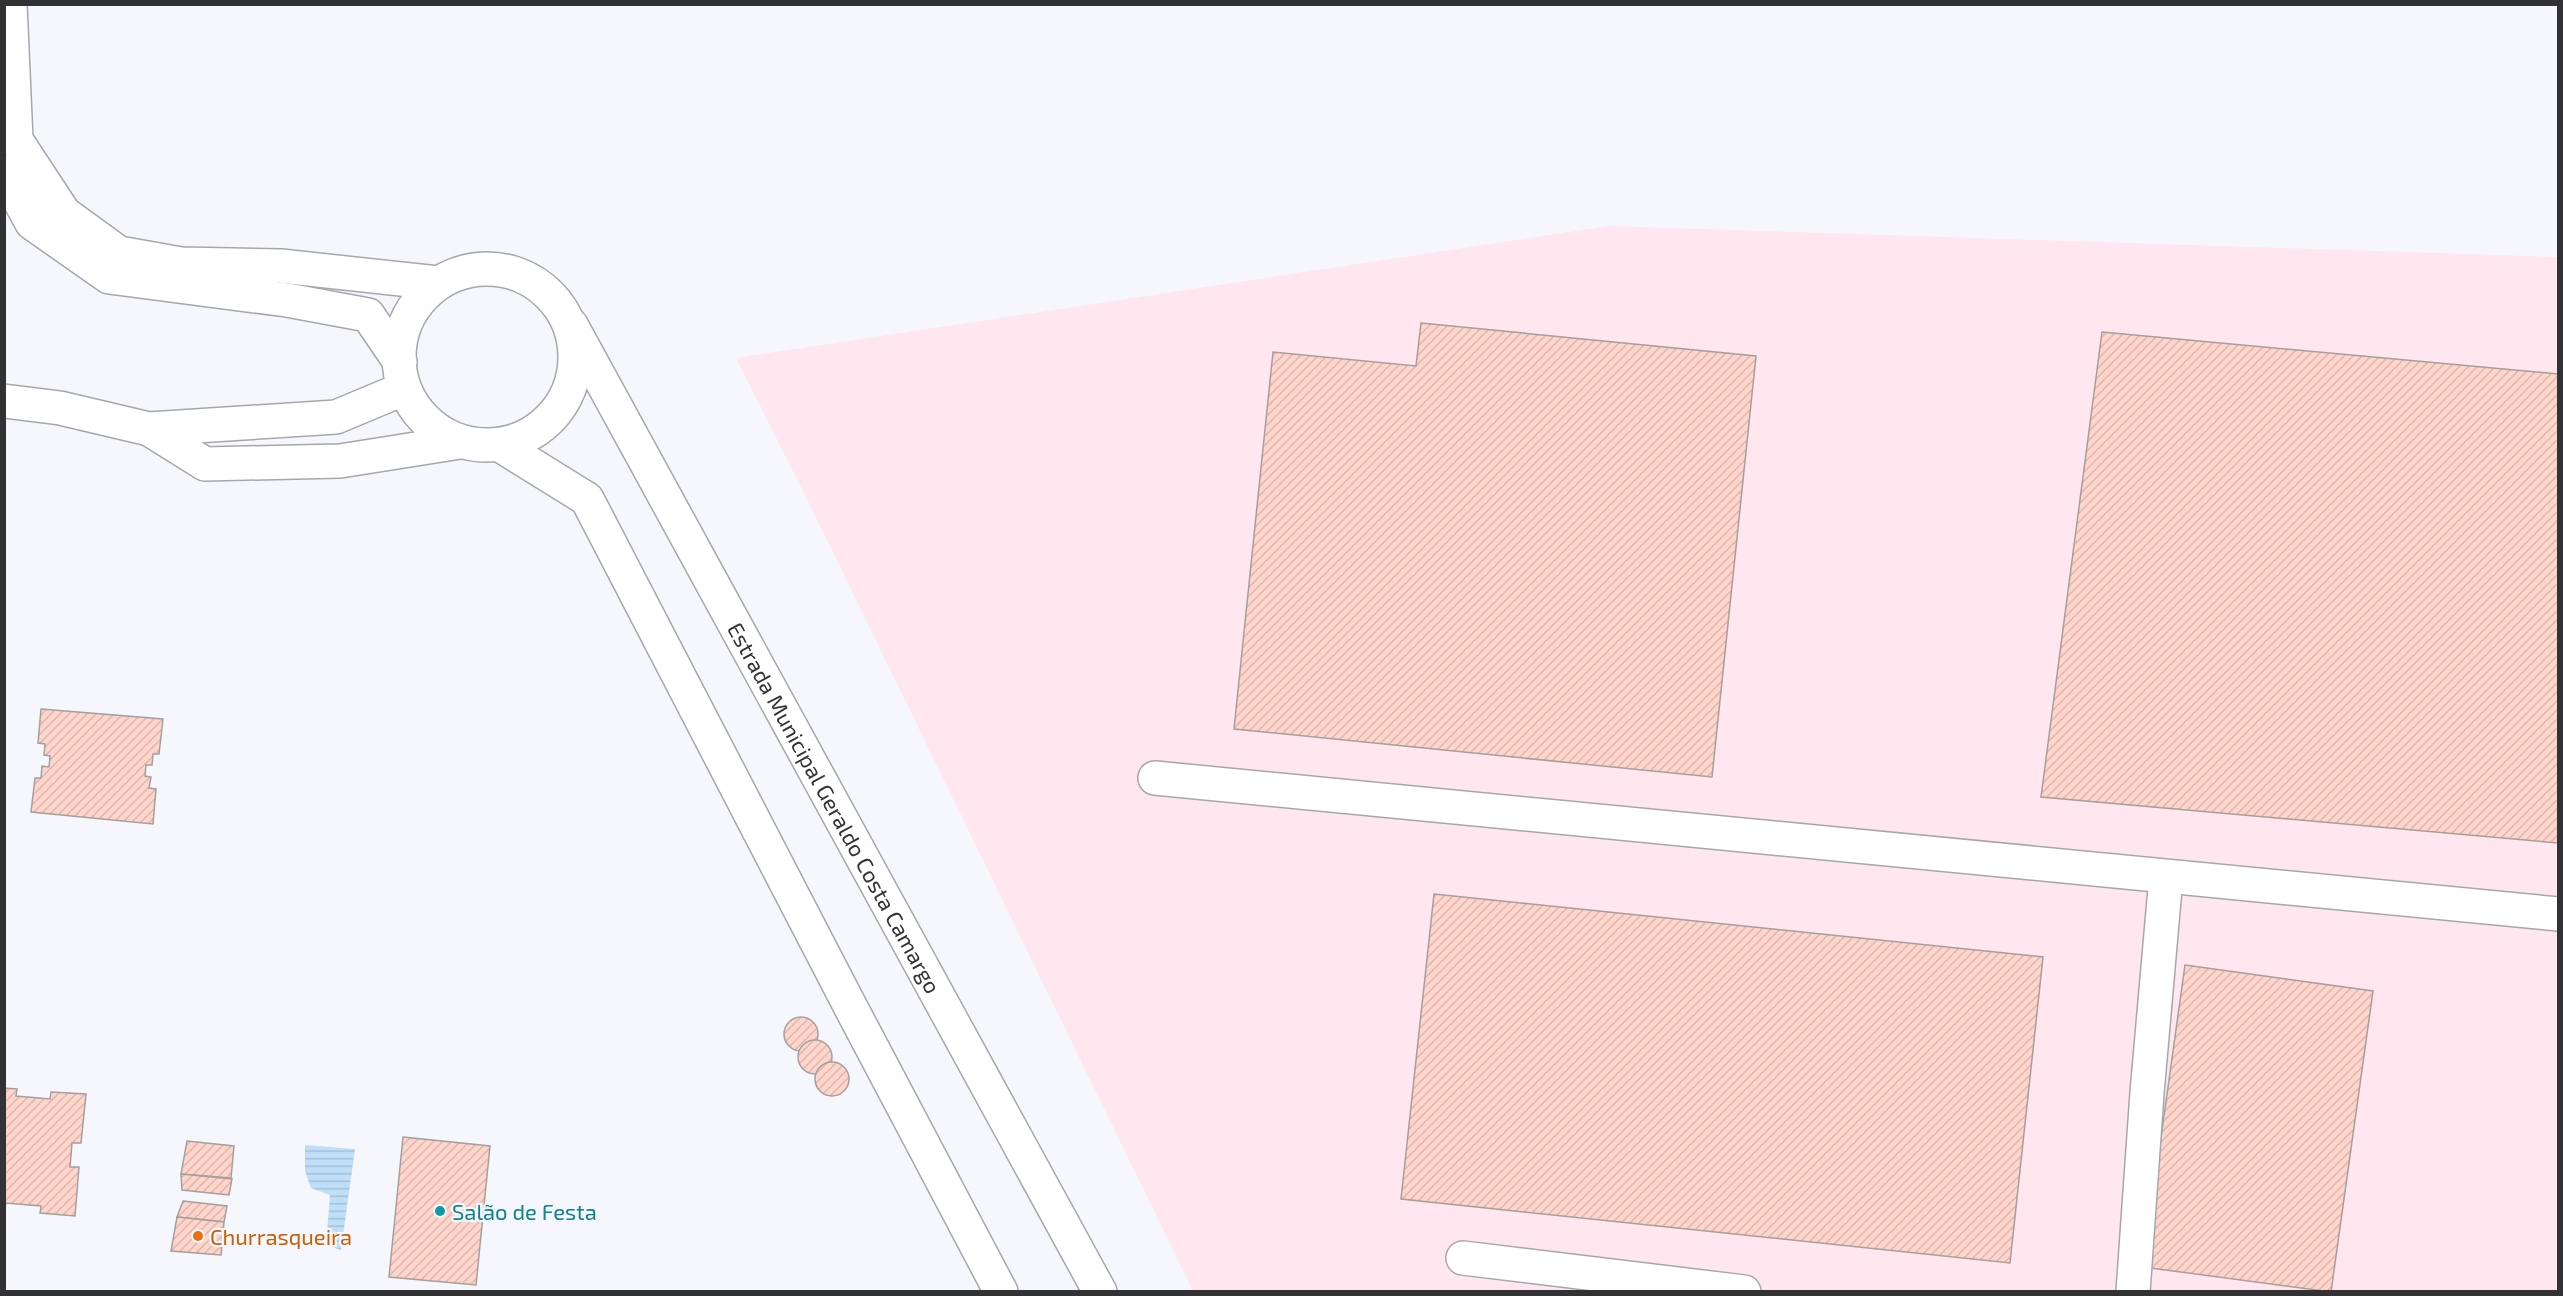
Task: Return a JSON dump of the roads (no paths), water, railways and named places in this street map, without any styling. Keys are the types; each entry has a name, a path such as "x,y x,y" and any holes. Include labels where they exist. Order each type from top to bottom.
{"street":[{"path":"10,4 16,140 64,213 119,253 181,264 280,266 438,283"},
{"path":"4,172 32,223 109,277 287,300 368,315 426,422 460,442"},
{"path":"149,429 204,464 340,461 460,442 500,445 537,431 564,402 576,364 571,325 549,291 515,272 475,268 438,283 410,312 398,350 402,375"},
{"name":"Estrada Municipal Geraldo Costa Camargo","path":"571,325 1100,1292"},
{"path":"4,401 60,408 149,429 336,417 402,375"},
{"path":"500,445 587,499 843,994 1001,1292"},
{"path":"1155,778 2559,914"},
{"path":"2133,1292 2147,1093 2166,877"},
{"path":"1463,1258 1744,1292"}],"water":[{"path":"305,1145 355,1149 341,1250 326,1245 330,1195 311,1188 305,1171"}],"place":[{"name":"Salão de Festa","path":"440,1211"},
{"name":"Churrasqueira","path":"198,1236"}]}
